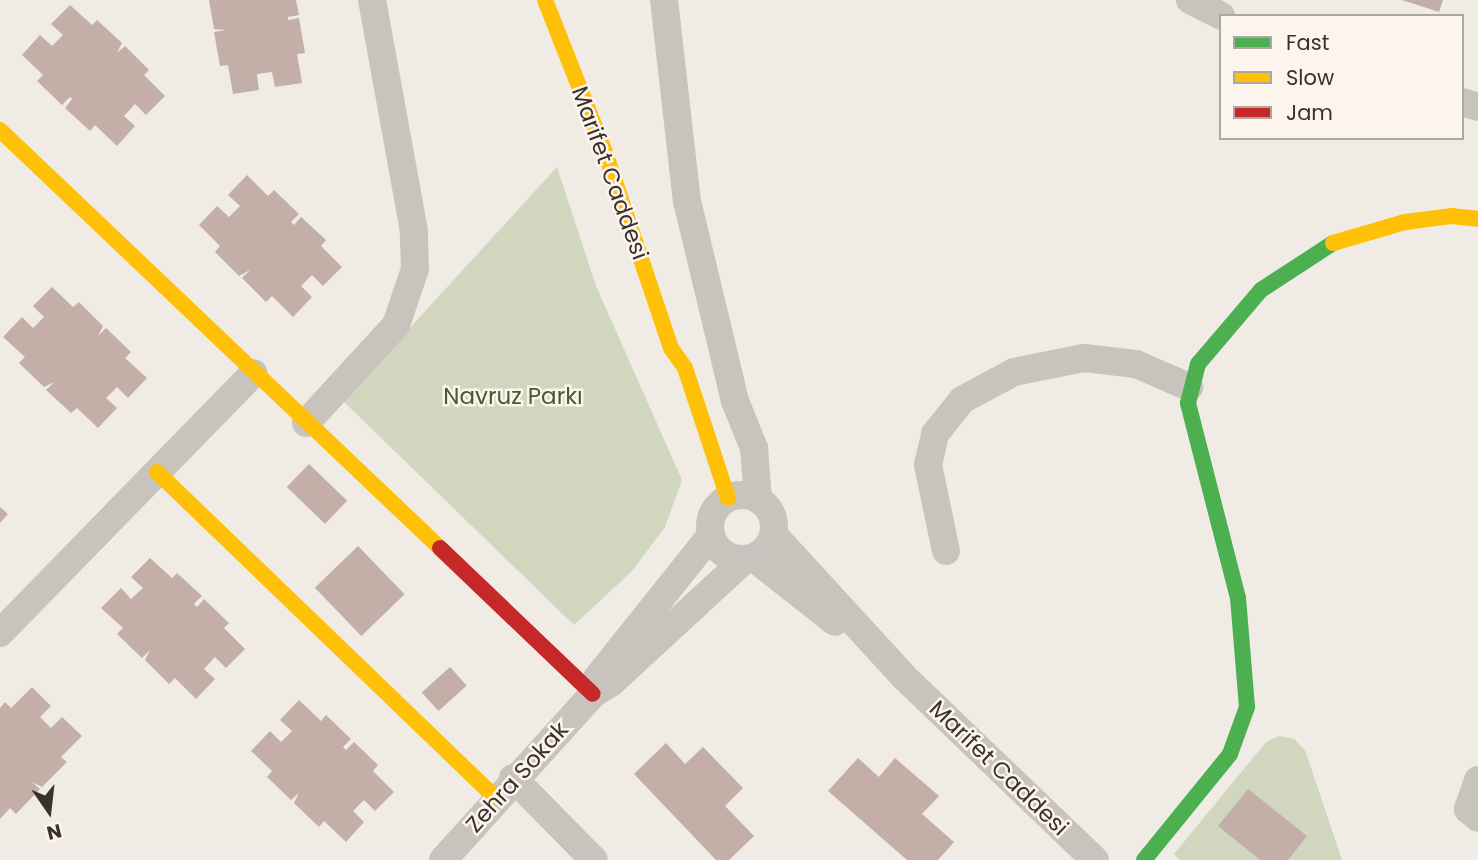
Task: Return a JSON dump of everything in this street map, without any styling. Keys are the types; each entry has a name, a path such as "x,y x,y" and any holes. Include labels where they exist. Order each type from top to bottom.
{"street":[{"path":"306,423 396,326 415,269 414,231 372,0"},
{"name":"Marifet Caddesi","path":"545,0 605,152 671,348"},
{"path":"664,0 687,201 735,401 754,448 730,508 723,553 749,559 903,676"},
{"path":"1190,0 1219,15"},
{"path":"0,131 593,694"},
{"path":"1144,860 1230,754 1247,707 1238,598 1192,418 1189,387 1198,364 1222,331 1261,290 1302,257 1375,228 1435,218 1478,219"},
{"path":"671,348 671,369 730,508"},
{"path":"946,551 928,465 935,434 962,400 1014,372 1084,358 1136,365 1189,387"},
{"path":"0,633 254,373"},
{"path":"157,472 505,788 594,860"},
{"path":"593,694 597,675 730,508"},
{"path":"730,508 772,515 774,535 903,676"},
{"path":"593,694 612,682 774,535"},
{"name":"Marifet Caddesi","path":"903,676 1095,860"},
{"name":"Zehra Sokak","path":"443,860 505,788 593,694"},
{"path":"1478,780 1468,809 1478,818"}],"green space":[{"name":"Navruz Parkı","path":"557,167 596,286 682,480 665,527 632,571 574,625 343,401"},
{"path":"1279,736 1294,739 1305,750 1342,860 1180,860 1174,854 1266,742"}],"building":[{"path":"209,0 296,0 299,15 288,17 288,20 299,18 305,53 297,54 302,83 275,87 272,72 257,74 259,90 233,94 228,65 220,66 214,32 226,30 214,29"},
{"path":"1402,0 1443,0 1439,12"},
{"path":"70,5 92,25 97,20 122,43 117,53 125,46 149,70 144,75 165,96 146,115 135,104 124,116 135,126 117,146 95,125 90,131 65,108 72,99 70,97 62,105 37,81 43,75 22,55 40,35 52,46 63,35 51,24"},
{"path":"247,175 268,196 274,190 299,214 291,222 294,225 301,217 326,240 321,246 342,267 323,286 312,275 301,286 312,297 293,317 272,296 266,302 242,278 250,270 239,276 215,252 220,246 199,225 217,206 229,217 240,206 228,195"},
{"path":"52,287 73,307 79,302 103,326 98,336 106,328 131,352 125,358 147,378 128,398 117,387 106,398 117,408 98,428 77,408 71,413 46,390 54,382 44,387 19,363 25,357 3,337 22,317 33,328 44,317 33,306"},
{"path":"309,464 347,501 325,524 287,487"},
{"path":"0,507 8,514 0,523"},
{"path":"358,546 405,594 361,636 315,588"},
{"path":"150,558 172,578 177,573 202,596 194,604 197,607 204,599 229,623 224,628 245,649 226,668 215,657 204,669 215,679 196,699 175,678 169,684 145,660 150,650 142,658 117,634 123,628 101,608 121,588 131,599 143,588 131,577"},
{"path":"450,667 467,686 438,711 422,692"},
{"path":"32,687 51,706 40,717 51,728 62,717 82,736 61,757 67,762 42,787 32,782 40,789 16,814 10,808 0,819 0,708 5,702 11,708"},
{"path":"299,700 321,721 326,715 351,739 343,747 346,750 354,742 378,765 373,771 394,792 375,811 364,800 353,811 364,822 346,842 324,821 319,827 294,803 299,793 291,800 267,777 272,771 251,751 270,731 281,742 292,731 280,720"},
{"path":"666,743 685,764 703,747 743,788 725,806 754,836 729,860 716,860 634,774"},
{"path":"858,758 879,777 895,758 939,796 922,814 954,842 938,860 907,860 828,791"},
{"path":"1248,789 1307,836 1288,860 1260,860 1218,826"}],"traffic: fast":[{"path":"1144,860 1230,754 1247,707 1238,598 1188,403 1198,364 1261,290 1333,243"}],"traffic: slow":[{"path":"545,0 605,152 671,348 685,368 728,498"},
{"path":"0,130 440,548"},
{"path":"1333,243 1405,222 1451,216 1478,219"},
{"path":"157,472 496,798"}],"traffic: jam":[{"path":"440,548 593,694"}]}
